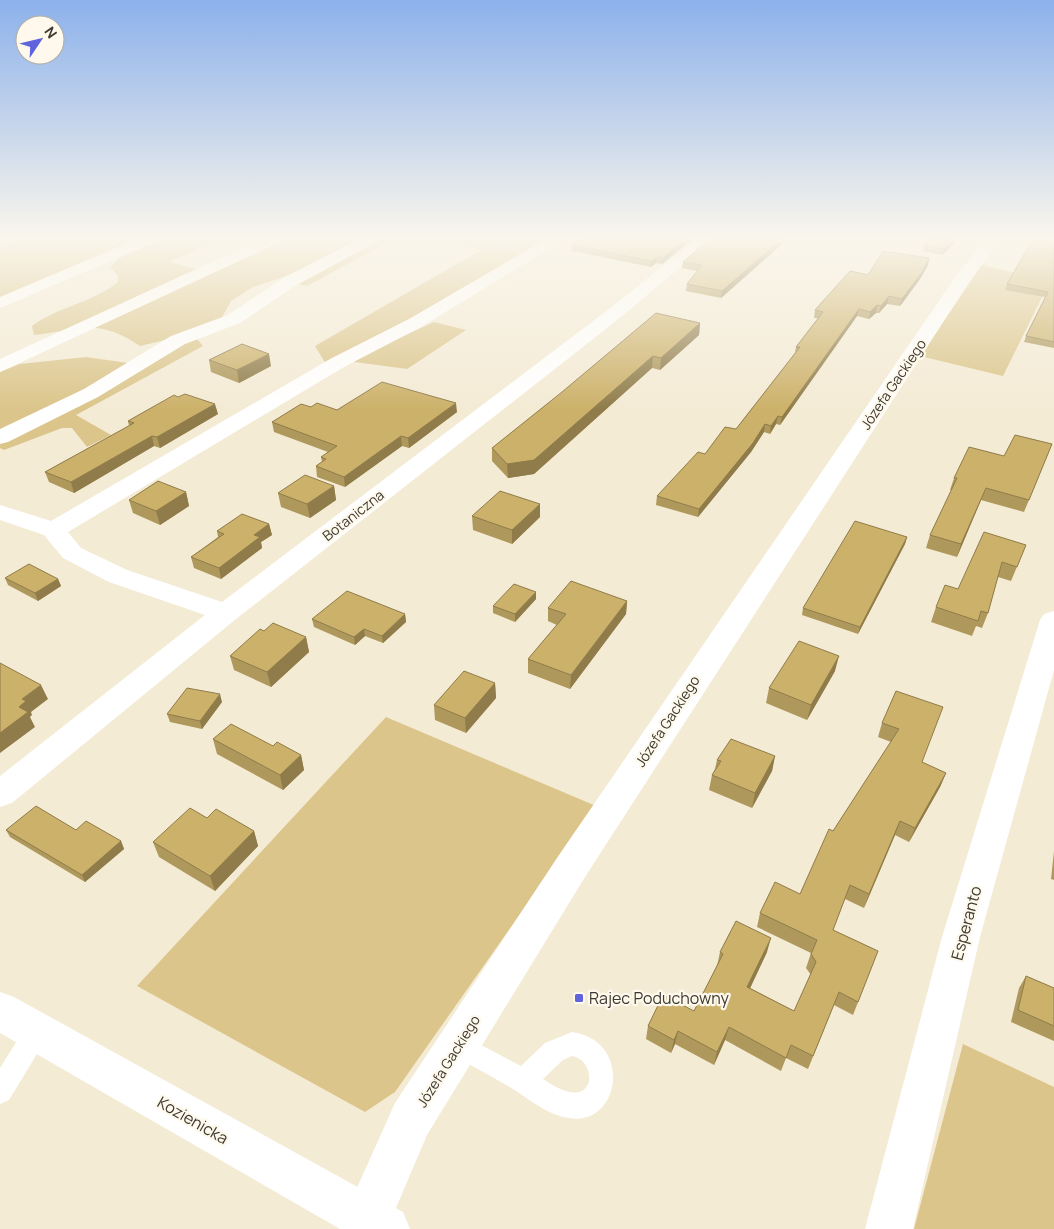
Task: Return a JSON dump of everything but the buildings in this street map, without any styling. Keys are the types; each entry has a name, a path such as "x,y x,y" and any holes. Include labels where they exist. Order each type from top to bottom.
{"street":[{"path":"0,303 17,295"},
{"path":"0,366 153,295"},
{"path":"0,437 91,393 178,340 234,319 269,295"},
{"path":"53,530 338,363 415,323 462,295"},
{"name":"Botaniczna","path":"0,794 226,613 637,295"},
{"name":"Józefa Gackiego","path":"376,1224 411,1119 572,866 709,657 952,295"},
{"path":"0,512 53,530 72,554 118,576 226,613"},
{"name":"Esperanto","path":"889,1229 961,938 1054,620"},
{"name":"Kozienicka","path":"0,1011 376,1224"}],"lane":[{"path":"0,1091 36,1031"},
{"path":"458,1045 525,1082"}],"shaded area":[{"path":"0,295 11,295 0,300"},
{"path":"96,295 240,295 231,301 221,319 169,339 140,346 112,331 100,328 76,329 34,335 32,326 52,314"},
{"path":"403,295 453,295 326,364 315,346"},
{"path":"961,295 1043,295 1003,376 920,356"},
{"path":"434,322 466,330 407,369 351,360"},
{"path":"196,338 203,346 76,415 111,435 87,447 72,428 62,428 4,450 0,448 0,372 20,364 86,357 142,365"},
{"path":"386,717 596,806 395,1092 365,1112 137,986"},
{"path":"963,1044 1054,1087 1054,1229 914,1229"}],"place":[{"name":"Rajec Poduchowny","path":"579,998"}]}
